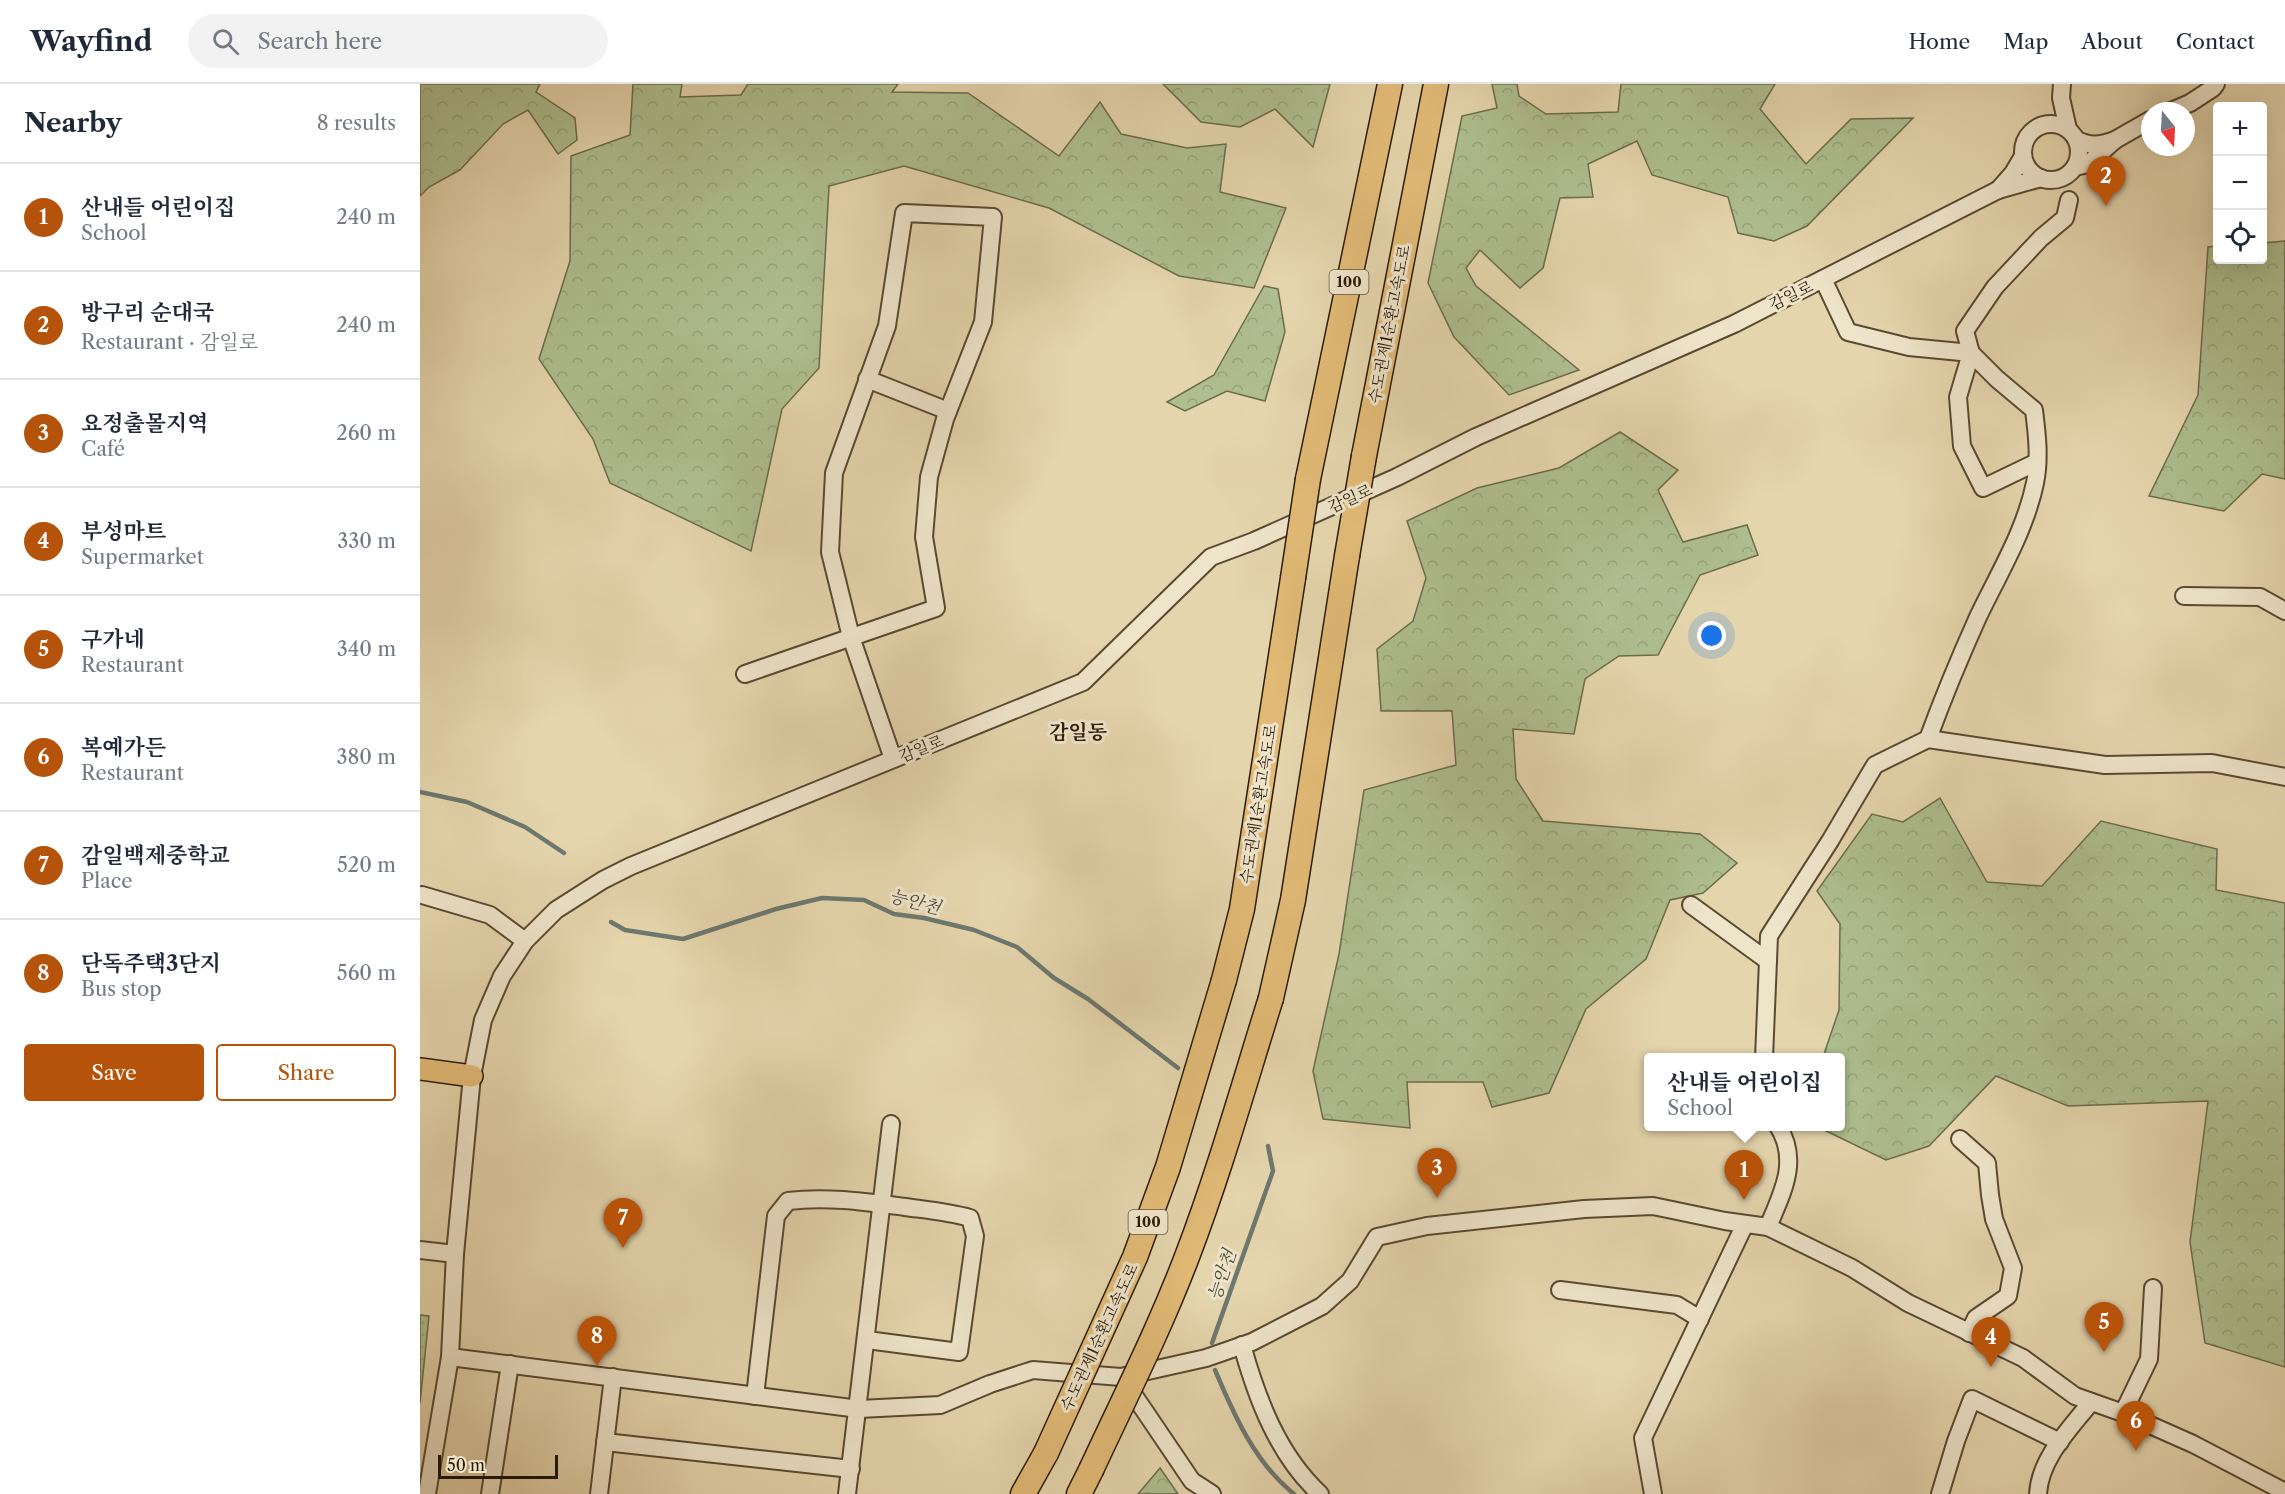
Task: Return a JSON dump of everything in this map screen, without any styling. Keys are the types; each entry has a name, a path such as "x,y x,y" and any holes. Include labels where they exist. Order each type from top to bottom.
{"highway":[{"name":"수도권제1순환고속도로","path":"1023,1494 1046,1453 1136,1257 1168,1167 1224,980 1242,909 1308,479 1390,84"},
{"name":"수도권제1순환고속도로","path":"1079,1494 1164,1313 1188,1253 1222,1156 1270,998 1293,900 1364,456 1436,84"}],"main road":[{"path":"420,1069 472,1076"}],"street":[{"path":"2192,102 2216,84"},
{"path":"2046,124 2058,89"},
{"path":"1928,739 1946,690 1974,626 2017,540 2035,482 2038,438 2034,410 1997,379 1971,353 1965,331 1995,287 2041,238 2065,218 2066,179 2078,159 2058,89"},
{"name":"감일로","path":"1998,190 2023,156 2026,139 2037,127 2046,124 2061,125 2087,145 2099,145 2115,140"},
{"name":"감일로","path":"427,1494 450,1357 455,1254 472,1076 483,1020 502,976 525,941 556,910 603,880 631,866 1083,682 1211,557 1254,541 1397,477 1476,437 1734,324 1998,190 2066,179 2115,140 2141,125"},
{"path":"2023,156 2032,173 2066,179"},
{"path":"745,674 851,637 936,608 924,537 929,477 948,411 983,322 993,217 904,213 887,326 834,473 830,552 845,620 851,637 893,759"},
{"path":"1823,279 1848,332 1909,347 1971,353"},
{"path":"1971,353 1959,397 1962,446 1983,488 2037,462"},
{"path":"867,379 948,411"},
{"path":"2184,596 2259,597 2285,611"},
{"path":"1764,1053 1769,936 1875,765 1928,739 2105,765 2212,763 2285,777"},
{"path":"421,898 490,915 525,941"},
{"path":"1690,905 1768,961"},
{"path":"848,1494 891,1124"},
{"path":"1768,1227 1788,1178 1787,1141 1781,1131"},
{"path":"1959,1139 1987,1163 1995,1219 2013,1268 2008,1296 1976,1318 1969,1333"},
{"path":"755,1396 776,1216 788,1201 810,1198 883,1204 970,1218 975,1236 959,1352 867,1341"},
{"path":"450,1357 859,1410 940,1405 990,1384 1034,1370 1121,1377 1206,1358 1242,1345 1322,1306 1350,1281 1377,1237 1427,1226 1584,1209 1653,1206 1768,1227 1852,1268 1908,1303 2022,1358 2074,1396 2123,1413 2193,1444 2285,1492"},
{"path":"1653,1494 1643,1438 1745,1224"},
{"path":"420,1250 455,1254"},
{"path":"2123,1413 2149,1359 2153,1288"},
{"path":"1560,1290 1677,1305 1700,1319"},
{"path":"1242,1345 1254,1387 1280,1444 1320,1494"},
{"path":"490,1494 510,1364"},
{"path":"599,1494 613,1377"},
{"path":"1121,1377 1192,1481 1212,1494"},
{"path":"1940,1494 1956,1440 1972,1399 2060,1442"},
{"path":"2038,1494 2039,1478 2060,1442 2091,1402"},
{"path":"605,1442 851,1469"}],"green space":[{"path":"420,84 540,84 536,92 575,118 577,140 558,154 528,110 503,124 460,170 429,187 420,196"},
{"path":"633,84 682,84 680,97 741,95 748,84 898,84 892,92 968,93 1059,156 1100,102 1121,134 1187,148 1226,144 1220,192 1286,208 1254,288 1179,276 1049,208 904,166 829,186 819,368 782,409 751,551 610,483 593,439 539,359 570,261 571,156 630,135"},
{"path":"1163,84 1330,84 1313,147 1275,109 1240,127 1201,122"},
{"path":"1492,84 1517,84 1519,96 1546,114 1618,112 1621,84 1775,84 1760,109 1806,164 1851,119 1913,118 1807,226 1774,241 1738,233 1728,197 1652,175 1637,141 1588,164 1593,197 1560,198 1543,268 1520,288 1480,250 1466,268 1476,286 1579,370 1509,395 1454,337 1428,283 1462,116 1497,108"},
{"path":"2285,241 2285,479 2262,474 2224,511 2149,496 2198,395 2208,247 2213,246 2213,264 2267,264 2267,243"},
{"path":"1264,286 1278,289 1285,332 1265,401 1227,391 1185,411 1167,402 1214,375"},
{"path":"1620,432 1678,470 1658,490 1683,542 1747,525 1758,555 1700,575 1658,655 1619,656 1585,679 1574,734 1513,729 1516,779 1543,821 1700,834 1737,863 1703,893 1670,900 1646,959 1586,1009 1549,1093 1492,1107 1483,1082 1407,1082 1410,1128 1323,1119 1313,1071 1339,954 1364,790 1456,765 1452,711 1381,711 1377,649 1413,621 1426,578 1407,521 1477,488 1559,468"},
{"path":"1940,798 1987,882 2042,886 2101,821 2217,849 2216,890 2285,903 2285,1367 2205,1343 2190,1242 2208,1101 2068,1106 1996,1076 1929,1146 1886,1160 1826,1131 1845,1131 1845,1053 1824,1053 1839,1010 1840,924 1817,891 1872,814 1903,822"},
{"path":"420,1315 429,1316 420,1403"},
{"path":"1160,1468 1178,1494 1138,1494"}],"waterway":[{"name":"능안천","path":"420,792 467,802 525,827 564,853"},
{"name":"능안천","path":"611,922 625,930 683,939 776,909 822,898 864,900 894,914 924,918 974,930 1017,947 1054,978 1088,999 1178,1068"},
{"name":"능안천","path":"1212,1343 1273,1171 1268,1146"},
{"name":"능안천","path":"1215,1370 1238,1421 1257,1453 1280,1482 1294,1494"}],"place":[{"name":"방구리 순대국","path":"2106,206"},
{"name":"요정출몰지역","path":"1437,1198"},
{"name":"산내들 어린이집","path":"1744,1200"},
{"name":"감일백제중학교","path":"623,1248"},
{"name":"구가네","path":"2104,1352"},
{"name":"단독주택3단지","path":"597,1366"},
{"name":"부성마트","path":"1991,1367"},
{"name":"복예가든","path":"2136,1451"}],"district":[{"name":"감일동","path":"1078,732"}]}
